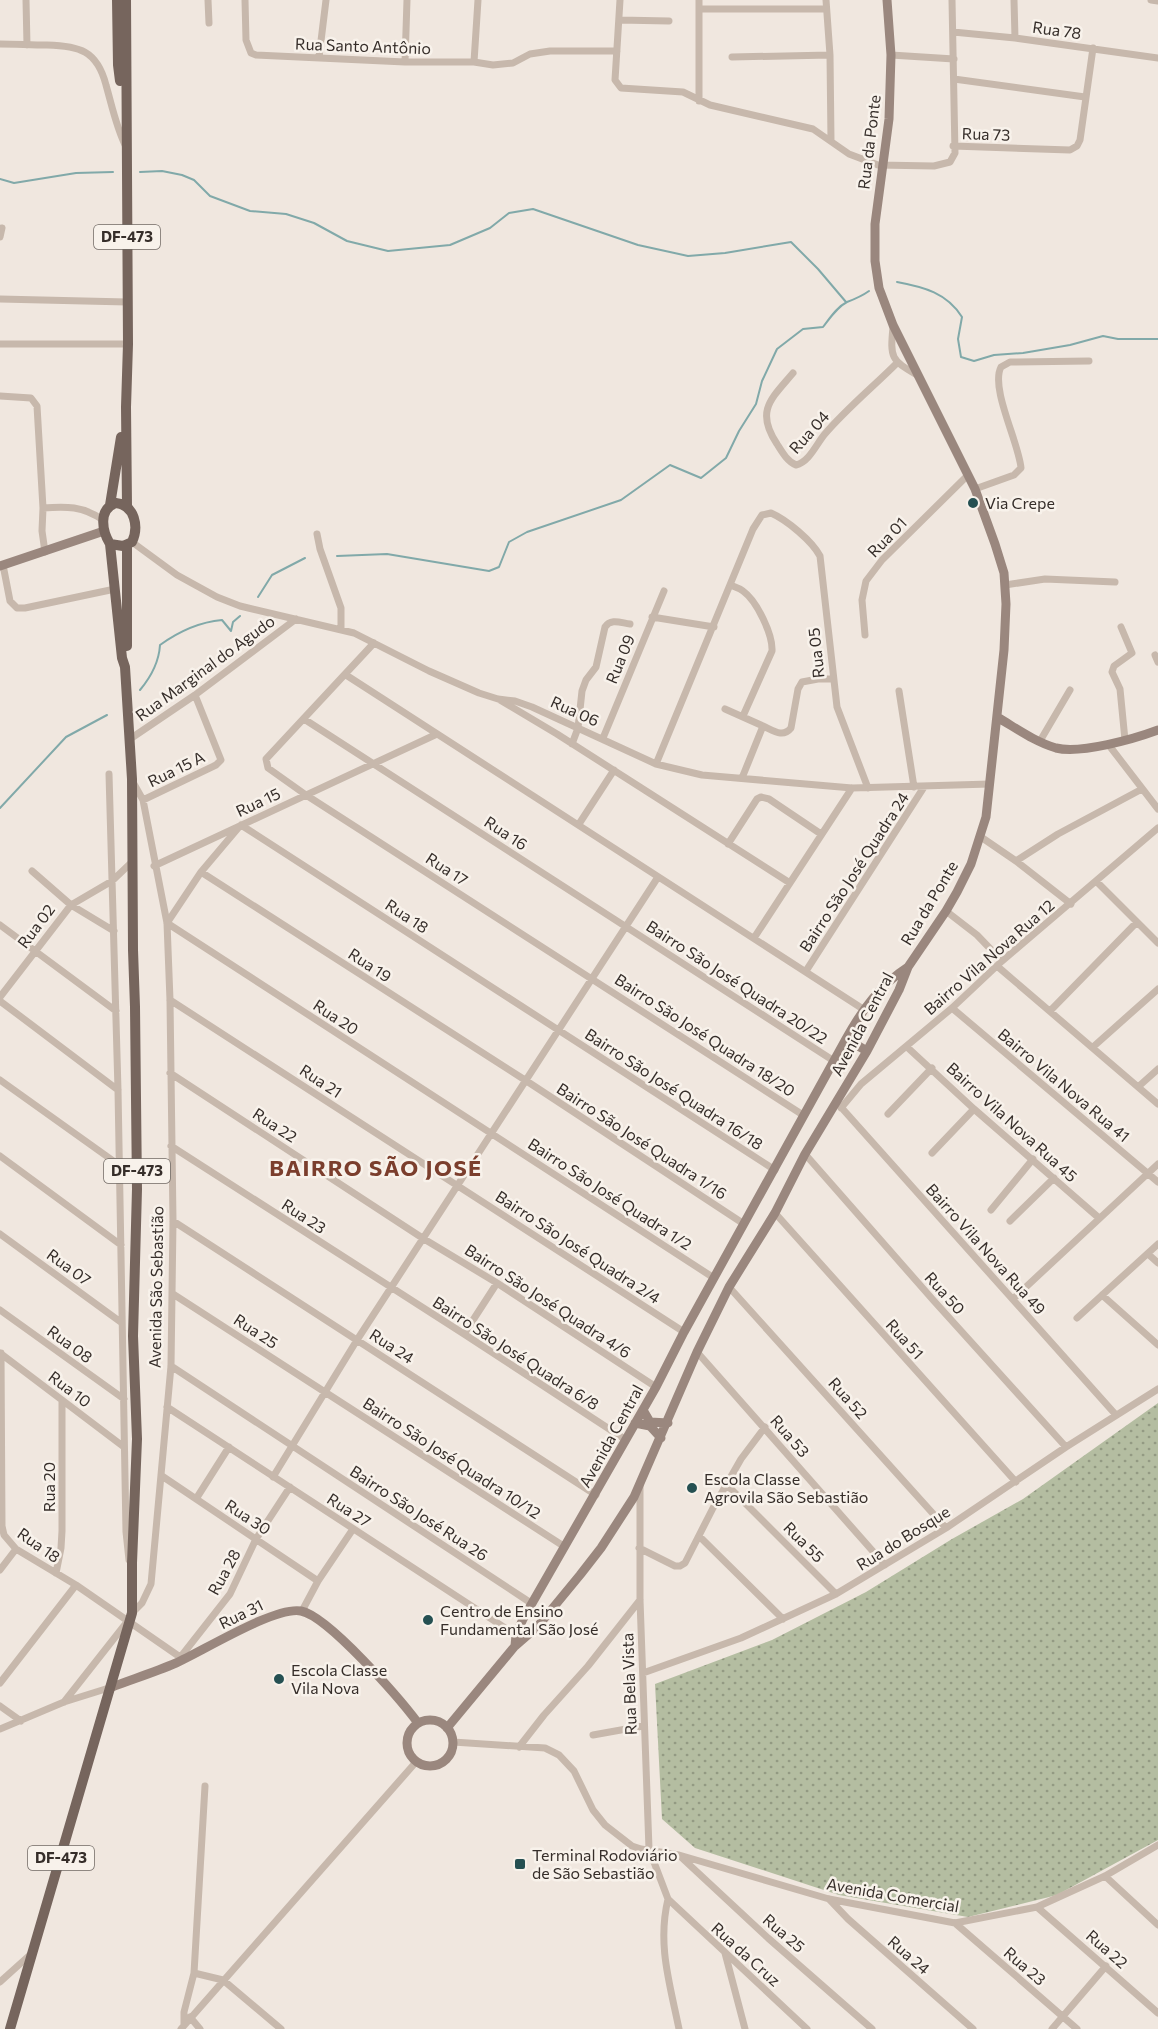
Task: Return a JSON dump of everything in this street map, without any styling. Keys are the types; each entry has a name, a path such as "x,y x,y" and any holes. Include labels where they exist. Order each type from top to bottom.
{"main road":[{"path":"117,0 118,65 126,126"},
{"path":"126,0 126,126"},
{"name":"Avenida São Sebastião","path":"125,667 129,543 135,536 135,521 132,511 127,506 126,126"},
{"name":"Avenida São Sebastião","path":"10,2029 92,1747 112,1687 130,1619 137,1439 134,1336 137,1179 132,779 125,667 122,658 110,544 103,526 105,511 110,505 126,407"},
{"path":"110,505 116,503 127,506"},
{"path":"110,544 129,543"}],"street":[{"path":"26,0 27,45"},
{"path":"208,0 209,23"},
{"name":"Rua Santo Antônio","path":"245,0 246,40 251,53 264,56 405,62 474,62 494,65 513,63 530,54 550,51 617,51"},
{"path":"319,57 326,0"},
{"path":"405,62 407,0"},
{"path":"474,62 478,0"},
{"path":"620,0 615,81 617,85 627,89 683,92 699,101 722,109 813,129 860,159 883,165 946,164 954,156 953,146"},
{"path":"699,0 699,101"},
{"path":"826,0 830,55 831,141"},
{"name":"Rua da Ponte","path":"887,0 891,55 889,118 875,224 875,261 879,288 893,325 975,489 1004,573 1006,604 1004,650 990,784 981,837 946,911 908,967"},
{"name":"Rua 73","path":"952,0 953,146 1073,149 1080,140 1085,97"},
{"path":"1014,0 1015,38"},
{"path":"1150,0 1158,1"},
{"path":"699,9 826,9"},
{"path":"619,20 669,21"},
{"name":"Rua 78","path":"953,32 1015,38 1158,58"},
{"path":"0,44 72,46 85,51 94,58 101,69 126,148"},
{"path":"954,80 1085,97 1093,48"},
{"path":"732,57 830,55"},
{"path":"891,55 954,59"},
{"path":"0,237 2,228"},
{"path":"0,299 127,302"},
{"path":"893,325 893,352 897,363 919,376"},
{"path":"0,344 128,344"},
{"path":"975,489 1014,476 1021,468 999,381 1000,369 1010,362 1089,361"},
{"name":"Rua 04","path":"794,373 771,400 766,412 766,420 768,429 779,448 789,461 796,465 806,460 824,435 897,363"},
{"path":"0,396 26,396 35,401 37,406 43,508 42,531 45,552"},
{"name":"Rua 01","path":"866,635 862,592 871,574 882,560 968,475"},
{"path":"43,508 76,507 93,513 103,526 45,552 2,565 9,601 17,608 25,608 115,589"},
{"name":"Rua 05","path":"730,585 757,521 762,515 771,513 787,524 813,546 820,556 832,679 837,707 867,788"},
{"path":"318,534 320,549 341,609 341,629"},
{"name":"Rua 06","path":"129,543 177,576 217,597 240,606 341,629 478,693 498,699 515,700 656,764 684,772 852,788 990,784"},
{"path":"1005,585 1046,579 1115,582"},
{"path":"656,764 730,585 750,598 766,626 772,643 772,651 743,716"},
{"name":"Rua 09","path":"603,738 664,591"},
{"path":"652,617 714,627"},
{"name":"Rua Marginal do Agudo","path":"130,739 195,695 297,619"},
{"path":"572,744 578,728 582,691 586,680 596,667 605,627 613,621 630,624"},
{"path":"1121,627 1132,652 1112,670 1120,689 1125,740"},
{"path":"304,719 374,643"},
{"path":"346,675 863,1009"},
{"path":"725,709 779,733 788,732 793,723 801,683 832,679"},
{"path":"1040,741 1070,690"},
{"path":"899,691 914,788"},
{"name":"Rua 15 A","path":"142,801 216,765 221,760 195,695"},
{"path":"498,699 790,883"},
{"path":"997,717 1040,741 1067,749 1108,744 1158,730"},
{"name":"Rua 16","path":"304,719 626,926"},
{"name":"Rua 17","path":"304,719 266,759 268,768 306,795 592,978"},
{"path":"742,778 763,726"},
{"name":"Rua 15","path":"154,866 437,734"},
{"path":"1108,744 1158,809"},
{"path":"579,824 614,770"},
{"path":"109,774 127,1550 128,1558 132,1563"},
{"name":"Avenida São Sebastião","path":"130,1619 142,1603 151,1584 171,1366 173,1294 167,923 142,801 132,779"},
{"name":"Bairro São José Quadra 24","path":"806,971 924,787"},
{"path":"754,938 852,788"},
{"path":"1016,861 1058,834 1142,789"},
{"path":"728,844 761,797 769,799 821,834"},
{"path":"167,923 201,872 241,825"},
{"name":"Rua 18","path":"241,825 558,1030"},
{"path":"1155,831 1158,840"},
{"name":"Bairro Vila Nova Rua 12","path":"838,1105 952,1008 999,963 1155,831"},
{"path":"981,837 1071,904"},
{"name":"Rua 02","path":"0,999 71,904 112,881 133,861"},
{"path":"33,871 71,904 114,931"},
{"name":"Rua 19","path":"201,872 525,1080"},
{"path":"273,1477 357,1340 658,877"},
{"path":"1096,881 1158,943"},
{"path":"946,911 977,935 999,963 1050,1011 1158,1104"},
{"path":"1050,1011 1137,922"},
{"name":"Rua 20","path":"167,923 491,1133"},
{"path":"0,925 116,1011"},
{"name":"Bairro São José Quadra 20/22","path":"626,926 834,1061"},
{"name":"Avenida Central","path":"515,1646 516,1635 531,1603 656,1387 684,1332 863,1009 895,976 908,967"},
{"name":"Avenida Central","path":"447,1728 515,1646 538,1626 580,1575 612,1532 634,1497 729,1287 774,1213 806,1154 838,1105 902,984 908,967"},
{"name":"Bairro São José Quadra 18/20","path":"592,978 803,1115"},
{"path":"1093,1047 1158,989"},
{"path":"0,999 118,1090"},
{"name":"Rua 21","path":"170,1000 457,1186"},
{"name":"Bairro Vila Nova Rua 41","path":"952,1008 1158,1182"},
{"name":"Bairro São José Quadra 16/18","path":"558,1030 775,1170"},
{"path":"846,1039 867,1051"},
{"name":"Bairro Vila Nova Rua 45","path":"907,1047 1099,1218"},
{"path":"888,1114 932,1068"},
{"path":"1138,1087 1158,1069"},
{"name":"Rua 22","path":"170,1073 424,1239"},
{"path":"0,1080 119,1165"},
{"name":"Bairro São José Quadra 1/16","path":"525,1080 744,1224"},
{"name":"Bairro Vila Nova Rua 49","path":"838,1105 1116,1415"},
{"path":"932,1153 974,1109"},
{"name":"Bairro São José Quadra 1/2","path":"491,1133 714,1278"},
{"name":"Rua 23","path":"171,1146 392,1289"},
{"name":"Rua 50","path":"806,1154 934,1302 1066,1447"},
{"path":"0,1156 121,1245"},
{"path":"991,1210 1032,1159"},
{"path":"1013,1299 1158,1164"},
{"path":"1010,1221 1054,1179"},
{"name":"Bairro São José Quadra 2/4","path":"457,1186 684,1332"},
{"name":"Rua 51","path":"774,1213 1016,1482"},
{"name":"Rua 24","path":"173,1221 596,1494"},
{"name":"Rua 07","path":"0,1234 122,1323"},
{"name":"Bairro São José Quadra 4/6","path":"424,1239 497,1283 656,1387"},
{"path":"1077,1318 1158,1244"},
{"path":"1148,1254 1158,1263"},
{"path":"464,1334 497,1283"},
{"name":"Rua 52","path":"729,1287 946,1527"},
{"name":"Bairro São José Quadra 6/8","path":"392,1289 626,1440"},
{"name":"Rua 25","path":"173,1294 324,1392"},
{"path":"1102,1295 1158,1345"},
{"name":"Rua 08","path":"0,1310 124,1399"},
{"name":"Rua 53","path":"698,1352 885,1565"},
{"name":"Rua 18","path":"0,1353 2,1526 4,1535 16,1549 130,1619 180,1657"},
{"name":"Rua 10","path":"0,1353 124,1447"},
{"name":"Bairro São José Rua 26","path":"171,1366 531,1603"},
{"name":"Rua do Bosque","path":"643,1673 741,1638 836,1594 946,1527 1158,1389"},
{"name":"Bairro São José Quadra 10/12","path":"324,1392 565,1547"},
{"name":"Rua 20","path":"56,1573 62,1531 62,1400"},
{"name":"Rua 27","path":"167,1407 516,1635"},
{"path":"643,1410 650,1422 668,1423"},
{"path":"635,1423 650,1426 661,1438"},
{"path":"639,1548 677,1566 687,1561 741,1459 765,1427"},
{"path":"196,1499 229,1447"},
{"name":"Rua 30","path":"162,1476 318,1581"},
{"path":"639,1519 640,1485"},
{"name":"Rua 55","path":"727,1485 836,1594"},
{"name":"Rua 28","path":"173,1664 230,1594 256,1539 290,1488"},
{"path":"634,1497 639,1519"},
{"name":"Rua Bela Vista","path":"639,1519 643,1726 649,1849 668,1899"},
{"path":"353,1529 318,1581 302,1611 322,1621 332,1630 393,1692 418,1724"},
{"path":"699,1536 783,1619"},
{"path":"0,1570 16,1549"},
{"path":"0,1683 75,1585"},
{"path":"519,1747 640,1600"},
{"name":"Rua 31","path":"112,1687 173,1664 279,1612 302,1611"},
{"path":"63,1702 130,1619"},
{"path":"81,1681 89,1694"},
{"path":"0,1729 63,1702 112,1687"},
{"path":"0,1706 21,1720"},
{"path":"433,1721 447,1728 453,1742 450,1755 438,1765 426,1766 416,1762 408,1750 410,1732 418,1724 433,1721"},
{"path":"593,1735 643,1726"},
{"name":"Avenida Comercial","path":"453,1742 545,1748 560,1755 574,1771 593,1810 605,1825 641,1849 679,1855 829,1899 955,1923 1037,1907 1105,1876 1158,1845"},
{"path":"182,2026 416,1762"},
{"path":"182,2026 194,1973 205,1786"},
{"name":"Rua 25","path":"679,1855 872,2029"},
{"path":"1105,1876 1158,1924"},
{"path":"668,1899 664,1916 663,1950 679,2029"},
{"name":"Rua da Cruz","path":"668,1899 807,2029"},
{"name":"Rua 24","path":"829,1899 848,1919 973,2029"},
{"name":"Rua 22","path":"1037,1907 1106,1965 1158,2013"},
{"name":"Rua 23","path":"955,1923 1077,2029"},
{"path":"0,1982 33,1953"},
{"path":"725,1953 746,2029"},
{"path":"1052,2029 1106,1965"},
{"path":"194,1973 223,1980 281,2029"},
{"path":"190,2017 200,2029"}],"green space":[{"path":"1158,1403 1158,1840 1057,1895 968,1917 839,1895 695,1848 662,1819 655,1684 772,1640 866,1592 1023,1499"}],"waterway":[{"path":"140,172 162,171 182,175 194,180 210,196 250,211 286,214 314,223 347,241 388,251 450,245 490,228 509,213 533,209 638,245 688,256 725,253 791,242 846,302"},
{"path":"0,179 14,183 76,173 113,172"},
{"path":"897,282 934,292 956,309 962,317 958,339 961,357 974,361 994,355 1023,353 1070,345 1103,336 1118,339 1158,339"},
{"path":"337,556 387,554 489,571 499,567 509,542 527,532 621,500 670,465 701,478 726,458 756,404 762,381 777,349 803,329 823,327 840,307 869,291"},
{"path":"258,597 272,575 305,558"},
{"path":"140,690 158,658 160,645 190,628 214,621 222,620 231,631 233,622 240,616"},
{"path":"0,808 66,737 107,715"}],"place":[{"name":"Via Crepe","path":"973,503"},
{"name":"Escola Classe Agrovila São Sebastião","path":"692,1488"},
{"name":"Centro de Ensino Fundamental São José","path":"428,1620"},
{"name":"Escola Classe Vila Nova","path":"279,1679"},
{"name":"Terminal Rodoviário de São Sebastião","path":"520,1864"}],"district":[{"name":"BAIRRO SÃO JOSÉ","path":"376,1168"}]}
